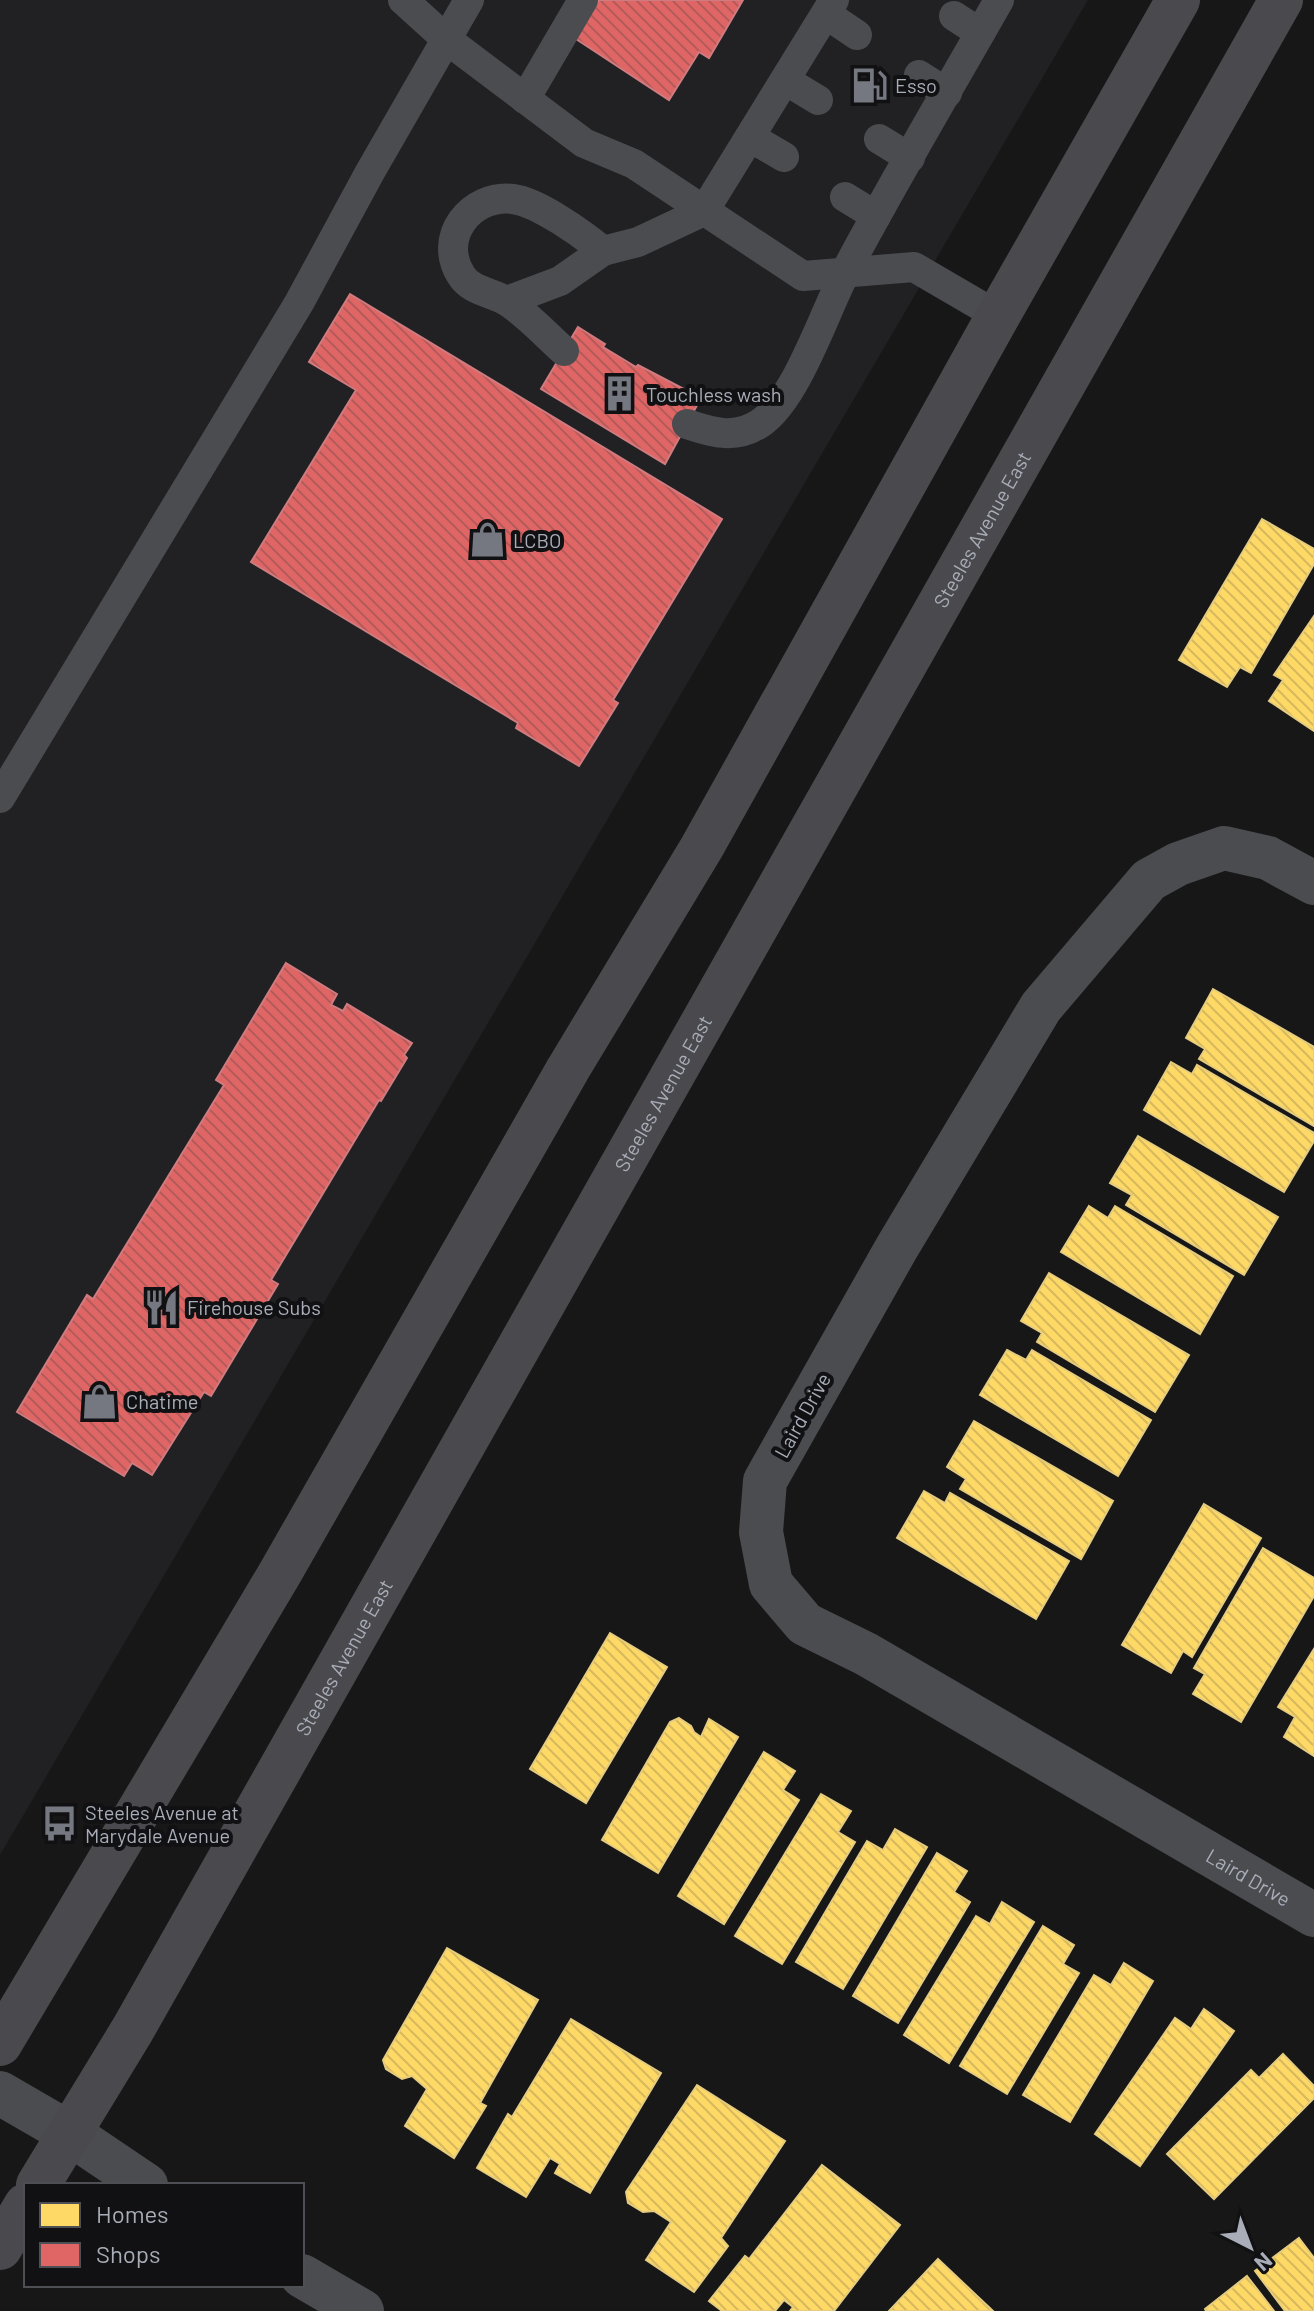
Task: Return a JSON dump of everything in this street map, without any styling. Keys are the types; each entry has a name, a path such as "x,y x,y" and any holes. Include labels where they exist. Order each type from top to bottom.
{"main road":[{"path":"0,2044 280,1573 568,1069 702,847 1178,0"},
{"name":"Steeles Avenue East","path":"39,2183 149,2001 1278,1"},
{"path":"0,2248 24,2208"}],"street":[{"name":"Laird Drive","path":"1314,883 1268,858 1224,848 1178,864 1149,880 1051,995 896,1249 765,1481 761,1532 771,1584 805,1624 866,1654 1314,1915"},
{"path":"0,2093 69,2133 143,2183"},
{"path":"304,2277 362,2311"}],"lane":[{"path":"403,0 446,39 584,143 634,164 803,276 914,267 998,316"},
{"path":"0,798 299,303 469,0"},
{"path":"525,99 583,0"},
{"path":"687,424 716,434 742,432 762,422 779,404 876,216 999,0"},
{"path":"507,301 560,281 603,251 638,242 704,211 830,7 857,35"},
{"path":"954,16 980,33"},
{"path":"919,75 947,93"},
{"path":"785,80 818,100"},
{"path":"750,137 784,157"},
{"path":"879,139 910,158"},
{"path":"845,197 876,216"},
{"path":"564,351 507,301 480,291 462,277 453,257 452,237 468,213 493,200 515,199 576,229 603,251"}],"shaded area":[{"path":"0,0 1088,0 0,1855"}],"building: Homes":[{"path":"1262,519 1314,549 1314,564 1251,673 1240,667 1227,687 1179,660"},
{"path":"1314,616 1314,731 1269,701 1283,680 1274,675"},
{"path":"1213,989 1314,1047 1314,1126 1199,1059 1205,1049 1186,1038"},
{"path":"1171,1062 1192,1074 1197,1065 1314,1133 1314,1141 1284,1192 1144,1110"},
{"path":"1138,1136 1278,1217 1244,1275 1126,1205 1132,1195 1110,1183"},
{"path":"1089,1206 1108,1218 1115,1206 1233,1276 1200,1334 1061,1252"},
{"path":"1049,1273 1189,1355 1155,1412 1037,1342 1042,1333 1021,1321"},
{"path":"1007,1350 1026,1360 1032,1350 1151,1420 1118,1476 980,1395"},
{"path":"974,1421 1113,1501 1081,1559 960,1489 966,1479 947,1467"},
{"path":"924,1491 945,1503 950,1493 1069,1561 1036,1619 897,1538"},
{"path":"1204,1504 1261,1538 1192,1657 1183,1651 1171,1673 1122,1645"},
{"path":"1263,1548 1314,1578 1314,1596 1241,1722 1193,1694 1205,1674 1194,1668"},
{"path":"610,1633 667,1667 586,1803 530,1769"},
{"path":"1314,1649 1314,1756 1284,1737 1295,1717 1278,1707"},
{"path":"679,1718 701,1737 709,1719 738,1737 658,1873 602,1840 670,1722"},
{"path":"764,1752 795,1771 783,1790 799,1800 724,1924 678,1896"},
{"path":"821,1794 851,1811 838,1832 855,1842 782,1964 735,1936"},
{"path":"895,1829 927,1847 843,1989 796,1962 867,1841 883,1850"},
{"path":"937,1853 967,1871 954,1892 970,1902 898,2023 853,1996"},
{"path":"1002,1902 1034,1922 949,2063 904,2035 976,1916 990,1924"},
{"path":"1043,1926 1074,1945 1063,1964 1079,1973 1007,2094 960,2066"},
{"path":"447,1948 538,2000 480,2103 486,2106 454,2158 405,2126 427,2089 412,2076 402,2079 386,2069 383,2060"},
{"path":"1124,1963 1153,1981 1070,2122 1023,2095 1094,1975 1111,1985"},
{"path":"1204,2009 1234,2031 1140,2166 1095,2134 1175,2018 1191,2029"},
{"path":"571,2019 661,2073 590,2193 555,2173 560,2164 550,2158 526,2197 477,2168 508,2114 512,2117"},
{"path":"1283,2054 1314,2086 1314,2098 1214,2199 1167,2154 1251,2070 1259,2078"},
{"path":"697,2085 785,2141 721,2238 728,2246 694,2292 646,2260 671,2222 654,2211 643,2212 628,2203 626,2192"},
{"path":"822,2165 900,2225 834,2311 790,2311 793,2307 784,2300 775,2311 722,2311 709,2301 745,2256 749,2259"},
{"path":"1299,2238 1314,2258 1314,2311 1285,2311 1255,2271"},
{"path":"938,2259 993,2311 889,2311"},
{"path":"1247,2276 1274,2311 1206,2311 1205,2309"}],"building: Shops":[{"path":"599,0 743,0 709,58 699,52 669,100 576,39"},
{"name":"LCBO","path":"350,294 722,519 613,700 618,703 579,766 516,728 518,723 251,562 356,390 309,362"},
{"name":"Touchless wash","path":"578,327 636,367 638,365 701,398 665,464 541,389"},
{"path":"286,963 337,994 331,1005 343,1011 347,1004 412,1043 404,1055 407,1058 271,1280 278,1284 211,1396 204,1392 152,1475 132,1463 124,1476 17,1412 87,1295 93,1299 224,1085 216,1080"}],"place":[{"name":"Esso","path":"869,85"},
{"name":"Touchless wash","path":"620,394"},
{"name":"LCBO","path":"487,540"},
{"name":"Firehouse Subs","path":"161,1307"},
{"name":"Chatime","path":"100,1401"},
{"name":"Steeles Avenue at Marydale Avenue","path":"59,1824"}]}
